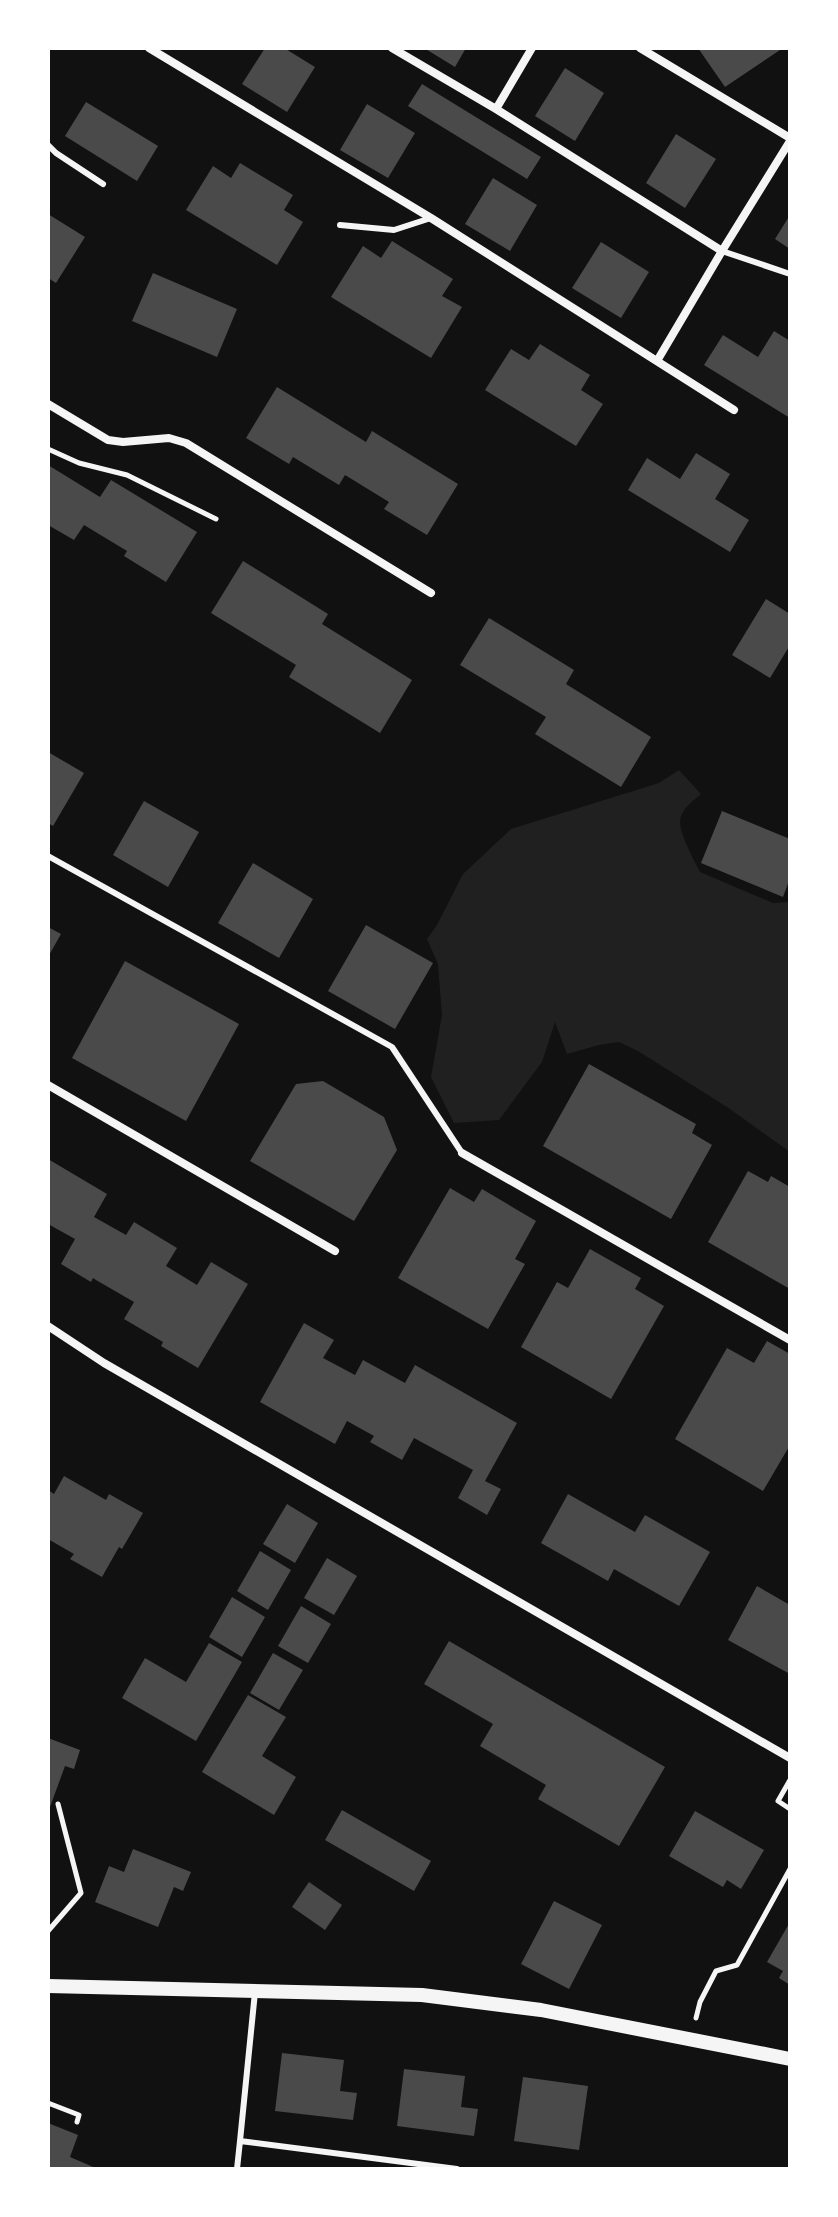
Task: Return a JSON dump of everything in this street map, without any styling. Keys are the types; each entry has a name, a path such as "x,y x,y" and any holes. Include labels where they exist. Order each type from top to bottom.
{"street":[{"path":"149,48 431,218 734,410"},
{"path":"392,48 496,109 722,251"},
{"path":"496,109 532,48"},
{"path":"640,48 790,139 657,361"},
{"path":"48,404 108,440 123,442 169,438 186,443 431,593"},
{"path":"48,1085 335,1251"},
{"path":"462,1153 790,1340"},
{"path":"48,1326 104,1363 790,1758"},
{"path":"48,1986 422,1995 516,2006 790,2059"}],"lane":[{"path":"48,145 103,184"},
{"path":"340,225 394,230 431,218"},
{"path":"722,251 790,274"},
{"path":"48,856 392,1047 462,1153"},
{"path":"237,2169 255,1990"},
{"path":"240,2141 457,2169"}],"path":[{"path":"48,449 79,463 127,475 216,519"},
{"path":"790,1780 778,1801 790,1809"},
{"path":"48,1931 81,1893 58,1804"},
{"path":"696,2021 700,2002 716,1971 737,1965 790,1869"},
{"path":"48,2103 79,2115 77,2122"}],"shaded area":[{"path":"679,770 701,794 685,809 680,821 700,872 773,903 790,902 790,1152 727,1107 619,1042 567,1054 555,1022 542,1062 499,1120 454,1123 431,1077 442,1015 438,964 427,939 463,874 511,829 659,783"}],"building":[{"path":"265,48 284,48 315,67 287,112 242,84"},
{"path":"424,48 466,48 455,67"},
{"path":"698,48 783,48 725,87"},
{"path":"565,68 604,93 575,141 535,116"},
{"path":"422,84 541,157 527,179 408,106"},
{"path":"86,102 158,146 137,181 65,136"},
{"path":"367,104 415,133 388,178 340,150"},
{"path":"676,134 716,159 685,208 646,183"},
{"path":"240,163 293,195 284,210 303,222 277,265 186,210 213,166 231,178"},
{"path":"493,178 537,205 510,251 465,224"},
{"path":"48,214 85,237 56,283 48,278"},
{"path":"790,215 790,249 775,239"},
{"path":"392,241 453,279 442,296 462,307 431,358 331,297 363,246 381,258"},
{"path":"601,242 649,272 621,318 572,288"},
{"path":"153,273 237,309 217,357 132,321"},
{"path":"774,331 790,341 790,418 704,365 723,335 758,357"},
{"path":"540,344 590,375 581,390 603,404 576,446 485,390 511,349 529,360"},
{"path":"277,387 366,442 372,431 458,484 427,535 384,509 389,502 345,475 339,485 293,457 289,464 246,438"},
{"path":"696,453 730,474 715,499 749,520 730,552 628,490 647,458 680,479"},
{"path":"48,465 100,497 111,480 197,532 166,582 124,556 127,551 84,525 74,540 48,525"},
{"path":"243,561 328,614 322,624 412,680 380,733 289,677 296,665 211,613"},
{"path":"766,599 790,614 790,645 770,678 732,655"},
{"path":"489,618 574,670 566,684 651,737 621,787 535,734 546,717 460,665"},
{"path":"48,752 84,773 53,826 48,823"},
{"path":"144,801 199,832 168,887 113,855"},
{"path":"722,811 790,839 790,878 783,897 701,863"},
{"path":"253,863 313,899 279,958 218,923"},
{"path":"366,925 433,963 395,1029 328,991"},
{"path":"48,927 61,934 48,957"},
{"path":"125,961 239,1024 186,1121 72,1058"},
{"path":"589,1064 696,1124 692,1133 712,1145 671,1219 543,1146"},
{"path":"323,1081 384,1117 397,1150 354,1221 250,1161 296,1084"},
{"path":"48,1159 107,1194 94,1217 126,1235 134,1222 177,1248 166,1266 197,1285 211,1262 248,1284 198,1368 124,1319 134,1302 61,1264 75,1239 48,1224"},
{"path":"748,1171 768,1182 771,1176 790,1187 790,1289 708,1242"},
{"path":"450,1188 474,1202 482,1189 536,1221 515,1259 525,1264 488,1329 398,1278"},
{"path":"590,1249 641,1278 635,1289 664,1306 611,1399 521,1347 557,1282 568,1288"},
{"path":"304,1323 334,1340 323,1358 355,1375 363,1360 405,1383 415,1365 517,1423 485,1481 501,1489 487,1515 458,1498 473,1470 414,1438 402,1460 370,1442 374,1436 347,1421 335,1444 260,1402"},
{"path":"767,1341 790,1354 790,1445 763,1491 675,1439 727,1348 754,1363"},
{"path":"64,1476 106,1500 109,1494 143,1513 102,1577 70,1559 74,1554 48,1539 48,1490 54,1494"},
{"path":"568,1494 635,1532 645,1515 710,1552 679,1606 614,1569 608,1581 541,1543"},
{"path":"287,1504 318,1523 295,1563 263,1544"},
{"path":"260,1551 291,1570 268,1610 237,1591"},
{"path":"327,1558 357,1576 334,1615 304,1598"},
{"path":"757,1586 790,1605 790,1674 728,1640"},
{"path":"232,1597 265,1617 242,1657 209,1637"},
{"path":"301,1606 331,1624 308,1663 278,1646"},
{"path":"449,1641 665,1767 619,1846 538,1799 546,1785 480,1746 493,1724 424,1684"},
{"path":"209,1643 242,1662 196,1741 122,1698 145,1658 186,1682"},
{"path":"273,1653 303,1670 279,1710 250,1693"},
{"path":"248,1695 286,1717 262,1756 296,1777 274,1815 202,1772"},
{"path":"48,1738 80,1750 74,1769 65,1766 50,1807 48,1806"},
{"path":"342,1810 431,1861 414,1891 325,1840"},
{"path":"695,1811 764,1850 741,1889 727,1880 723,1887 669,1856"},
{"path":"133,1849 191,1872 183,1891 174,1887 158,1927 95,1902 109,1866 124,1872"},
{"path":"309,1882 342,1905 325,1930 292,1907"},
{"path":"554,1901 602,1925 569,1989 521,1964"},
{"path":"790,1922 790,1985 779,1978 783,1971 767,1962"},
{"path":"282,2053 344,2060 340,2091 357,2093 353,2120 275,2111"},
{"path":"404,2069 465,2076 461,2107 478,2109 474,2136 397,2126"},
{"path":"523,2077 588,2086 579,2150 514,2141"},
{"path":"48,2123 78,2135 70,2157 98,2169 48,2169"}]}
